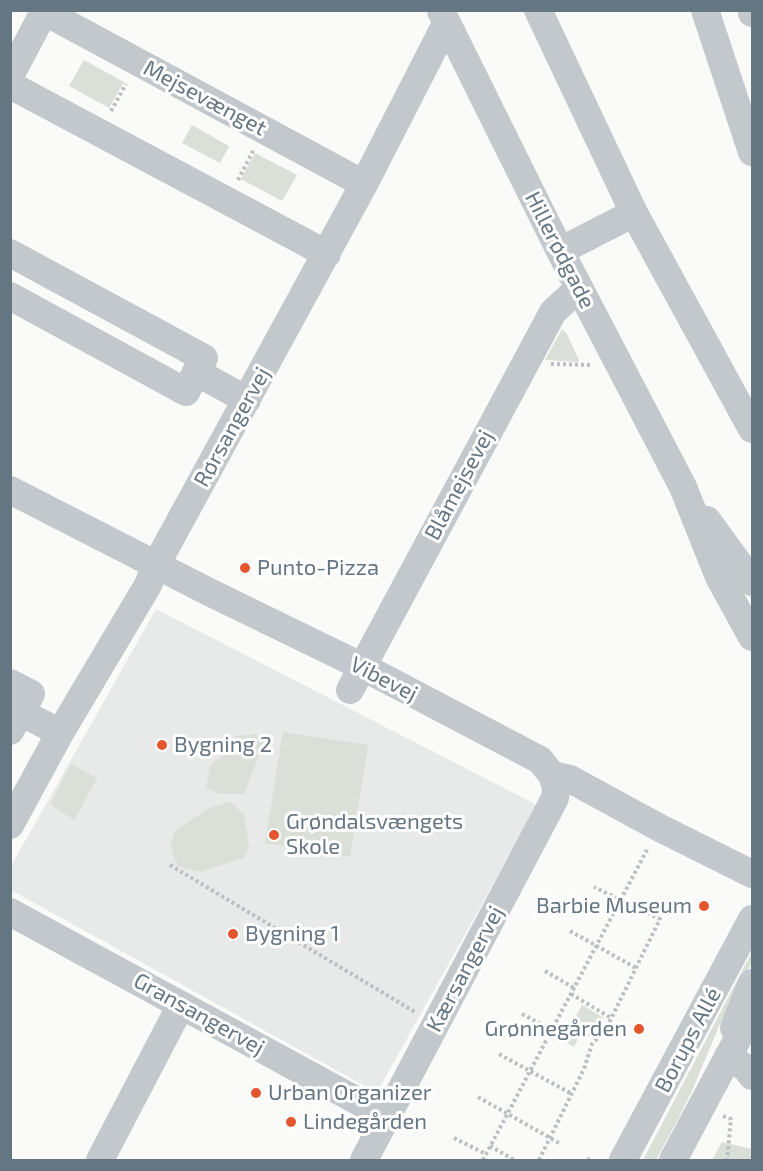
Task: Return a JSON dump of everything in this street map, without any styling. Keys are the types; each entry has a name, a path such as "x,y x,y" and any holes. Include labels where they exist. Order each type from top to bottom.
{"street":[{"path":"538,10 634,213 753,429"},
{"path":"705,10 753,152"},
{"path":"10,76 45,11"},
{"name":"Mejsevænget","path":"45,11 364,184"},
{"name":"Rørsangervej","path":"10,825 60,733 148,585 156,565 327,254 364,184 443,17"},
{"name":"Hillerødgade","path":"443,17 560,251 683,487 719,577 753,637"},
{"path":"10,85 327,254"},
{"path":"560,251 634,213"},
{"path":"10,253 204,358 186,392 10,296"},
{"name":"Blåmejsevej","path":"356,678 553,312 579,288"},
{"path":"196,372 247,400"},
{"name":"Hillerødgade","path":"683,487 753,582"},
{"name":"Vibevej","path":"10,490 208,592 356,678 540,760 552,775 570,779 658,827 753,874"},
{"path":"10,683 31,694 16,722 60,733"},
{"name":"Kærsangervej","path":"364,1161 555,798 556,787 552,775"},
{"name":"Gransangervej","path":"10,912 387,1117"},
{"name":"Borups Allé","path":"623,1161 753,919"},
{"path":"702,1105 753,983"},
{"path":"100,1161 181,1005"},
{"name":"Borups Allé","path":"673,1161 753,1012"},
{"path":"728,1056 753,1076"}],"path":[{"path":"100,132 138,62"},
{"path":"227,200 264,130"},
{"path":"524,363 620,366"},
{"path":"483,1161 658,827"},
{"path":"170,865 436,1025"},
{"path":"539,1161 584,1069 592,1044 606,1029 660,920 594,887"},
{"path":"570,931 636,968"},
{"path":"545,971 574,988"},
{"path":"571,994 611,1018"},
{"path":"522,1014 552,1030"},
{"path":"499,1054 572,1094"},
{"path":"478,1097 559,1143"},
{"path":"702,1105 731,1119 727,1161"},
{"path":"454,1138 486,1154"},
{"path":"490,1146 514,1161"}],"shaded area":[{"path":"84,60 124,82 109,108 69,86"},
{"path":"192,125 229,146 220,163 182,143"},
{"path":"255,153 297,175 282,201 241,179"},
{"path":"562,329 567,334 578,362 545,360"},
{"name":"Grøndalsvængets Skole","path":"156,609 537,805 380,1087 372,1090 11,890 11,866"},
{"path":"283,732 368,745 350,857 265,843"},
{"path":"256,734 264,742 244,794 220,794 206,788 210,766 227,751 230,742 236,736"},
{"path":"71,764 97,778 74,820 50,804"},
{"path":"230,802 244,815 249,847 243,858 201,872 178,866 171,842 176,830 209,808"},
{"path":"752,952 752,962 720,1024 677,1121 656,1160 643,1160"},
{"path":"582,1005 604,1018 594,1039 581,1033 574,1047 563,1041"},
{"path":"722,1142 752,1149 752,1160 712,1160"}],"place":[{"name":"Punto-Pizza","path":"245,568"},
{"name":"Bygning 2","path":"162,745"},
{"name":"Grøndalsvængets Skole","path":"274,835"},
{"name":"Barbie Museum","path":"704,906"},
{"name":"Bygning 1","path":"233,934"},
{"name":"Grønnegården","path":"639,1029"},
{"name":"Urban Organizer","path":"256,1093"},
{"name":"Lindegården","path":"291,1122"}]}
